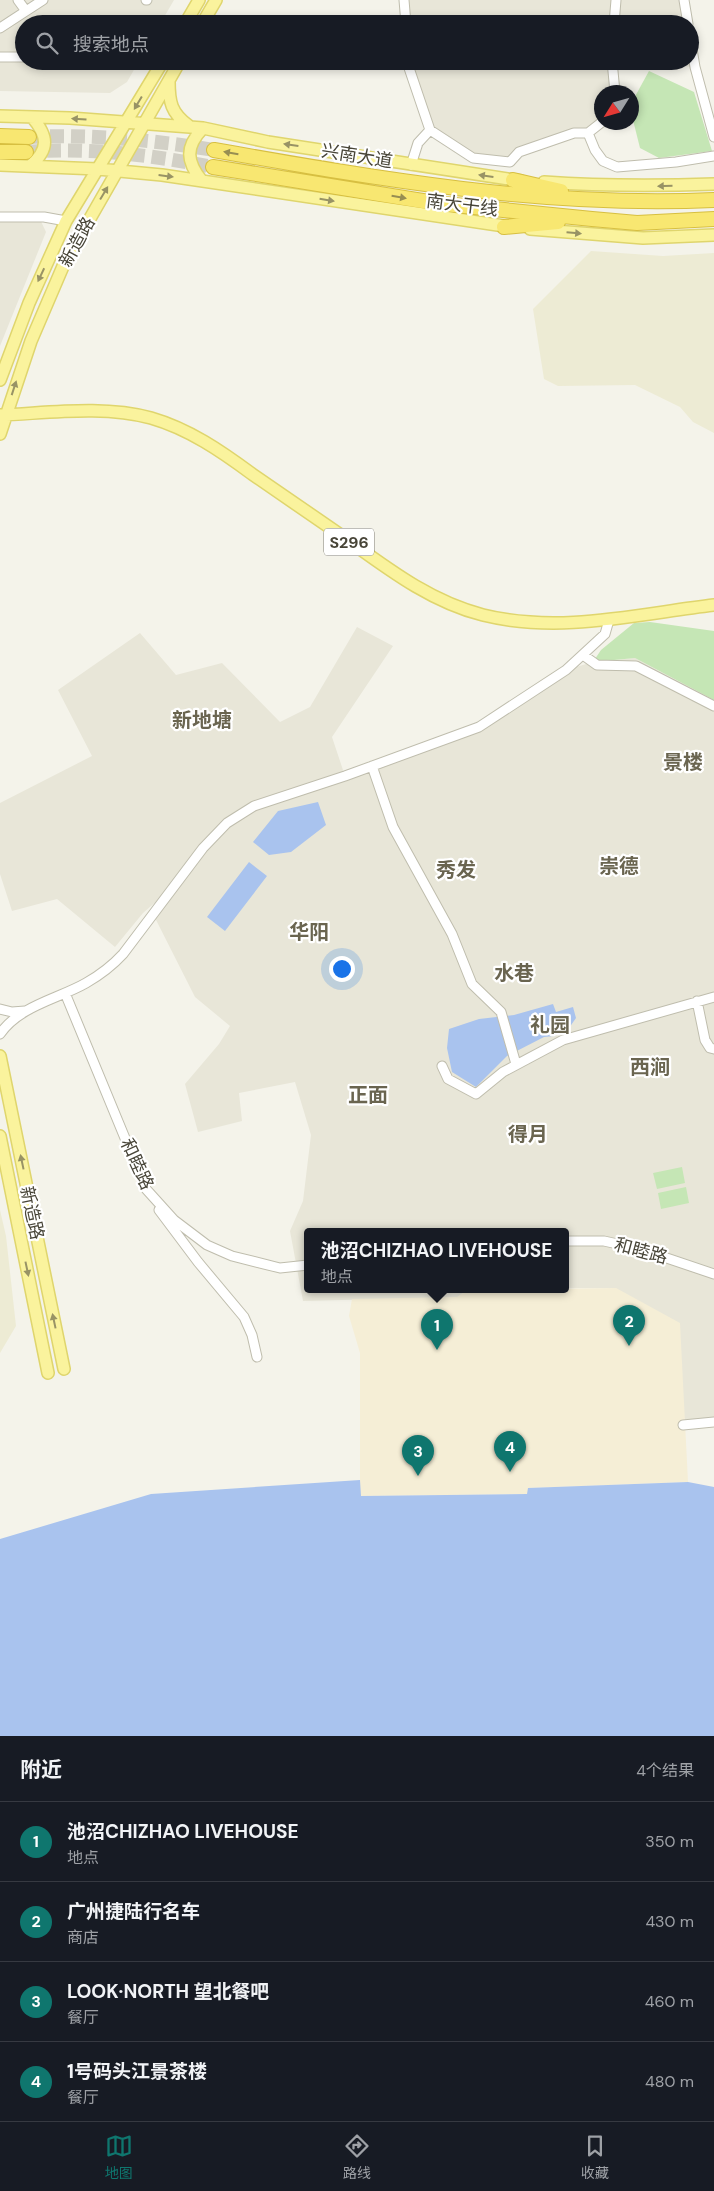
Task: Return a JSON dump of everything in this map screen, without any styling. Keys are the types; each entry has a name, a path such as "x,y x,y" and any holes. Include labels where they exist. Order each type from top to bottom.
{"highway":[{"path":"0,136 29,137"},
{"name":"南大干线","path":"214,150 385,180 525,196 600,201 714,200"},
{"path":"0,152 26,152"},
{"name":"南大干线","path":"213,168 435,203 592,220 637,222 714,219"},
{"path":"513,180 600,201"},
{"path":"504,227 592,220"}],"main road":[{"path":"190,15 199,0"},
{"path":"207,15 216,0"},
{"name":"新造路","path":"0,380 22,320 66,221 158,70"},
{"name":"新造路","path":"0,434 3,415 37,324 67,257 175,70"},
{"path":"170,79 169,100 178,116 189,126"},
{"name":"兴南大道","path":"0,116 145,122 189,126 268,142 513,180 591,186 714,184"},
{"path":"30,166 38,159 45,145 43,131 32,117"},
{"path":"202,181 190,164 190,153 195,136 203,128"},
{"path":"0,165 118,171 202,181 504,227 643,238 714,235"},
{"path":"52,253 61,250 66,253 67,257"},
{"name":"S296","path":"3,415 104,412 136,414 189,433 217,449 403,578 452,605 483,615 526,622 564,623 609,620 714,605"},
{"name":"新造路","path":"0,1056 64,1369"},
{"name":"新造路","path":"0,1136 48,1373"}],"street":[{"path":"18,0 26,11"},
{"path":"20,15 43,0"},
{"path":"404,0 405,15"},
{"path":"615,15 616,0"},
{"path":"684,0 686,15"},
{"path":"0,28 15,18"},
{"path":"0,57 15,57"},
{"path":"410,70 430,130 473,158 510,162 519,152 574,133 588,133 594,128"},
{"path":"613,70 614,85"},
{"path":"697,70 714,137"},
{"path":"411,165 418,143 430,130"},
{"path":"588,133 595,150 603,161 617,167 676,162 714,156"},
{"path":"0,217 44,216 66,221"},
{"path":"0,1034 25,1011 65,994 110,967 123,954 204,848 227,823 254,806 372,766 479,726 566,670 605,634 609,620"},
{"path":"583,655 597,665 636,666 714,706"},
{"path":"372,766 393,827 452,934 472,984 501,1012 516,1064"},
{"name":"和睦路","path":"65,994 146,1189 174,1220 207,1245 232,1256 280,1268 304,1265"},
{"path":"442,1066 448,1079 476,1094 503,1072 563,1040 697,1000 714,997"},
{"path":"697,1000 705,1040 710,1048 714,1049"},
{"path":"0,1009 12,1012 25,1011"},
{"path":"146,1189 168,1224 244,1317 252,1335 257,1357"},
{"name":"和睦路","path":"569,1241 604,1241 640,1249 714,1274"},
{"path":"683,1425 714,1422"}],"shaded area":[{"path":"0,0 174,0 165,15 15,15 15,70 134,70 127,82 110,93 0,91"},
{"path":"404,0 684,0 686,15 405,15"},
{"path":"412,70 613,70 614,85 594,85 594,128 588,133 519,152 510,162 473,158 430,130"},
{"path":"38,215 46,232 0,346 0,216"},
{"path":"591,251 663,256 714,253 714,433 693,422 680,407 635,385 558,386 544,379 533,309"},
{"path":"357,627 393,646 332,737 345,776 479,727 566,670 593,662 635,658 714,700 714,1421 687,1423 616,1288 569,1288 569,1228 304,1228 304,1293 463,1293 458,1297 303,1301 290,1231 303,1201 311,1135 295,1082 239,1093 242,1121 198,1132 185,1084 219,1044 230,1026 195,997 153,914 174,886 143,913 115,947 57,899 12,911 0,874 0,803 92,756 58,690 140,633 176,675 222,663 280,722 310,707"},
{"path":"0,1210 6,1236 16,1326 0,1353"},
{"path":"616,1288 680,1323 688,1482 528,1488 528,1494 360,1496 360,1353 349,1316 352,1299 457,1297 463,1293 569,1293 569,1289"}],"green space":[{"path":"649,71 694,92 712,151 659,158 640,148 636,130 639,130 639,89"},
{"path":"650,622 714,631 714,700 635,658 593,662 601,650 634,623"},
{"path":"682,1167 685,1183 657,1189 653,1173"},
{"path":"686,1187 689,1203 661,1209 658,1193"}],"water":[{"path":"318,802 326,825 291,852 269,855 253,842 278,811"},
{"path":"249,862 267,876 225,931 207,917"},
{"path":"553,1004 556,1012 573,1007 576,1018 569,1028 554,1036 544,1037 507,1056 476,1087 452,1072 447,1048 449,1029 479,1019 514,1015"},
{"path":"360,1480 361,1496 527,1494 528,1488 688,1482 714,1487 714,1736 0,1736 0,1539 151,1494"}],"tunnel":[{"path":"29,137 75,136 122,139 214,150"},
{"path":"26,152 97,151 166,159 213,167"}],"place":[{"name":"广州捷陆行名车","path":"629,1346"},
{"name":"池沼CHIZHAO LIVEHOUSE","path":"437,1350"},
{"name":"1号码头江景茶楼","path":"510,1472"},
{"name":"LOOK·NORTH 望北餐吧","path":"418,1476"}],"district":[{"name":"新地塘","path":"202,720"},
{"name":"景楼","path":"683,762"},
{"name":"崇德","path":"619,866"},
{"name":"秀发","path":"456,870"},
{"name":"华阳","path":"309,932"},
{"name":"水巷","path":"514,973"},
{"name":"礼园","path":"550,1025"},
{"name":"西涧","path":"650,1067"},
{"name":"正面","path":"368,1095"},
{"name":"得月","path":"528,1134"}]}
